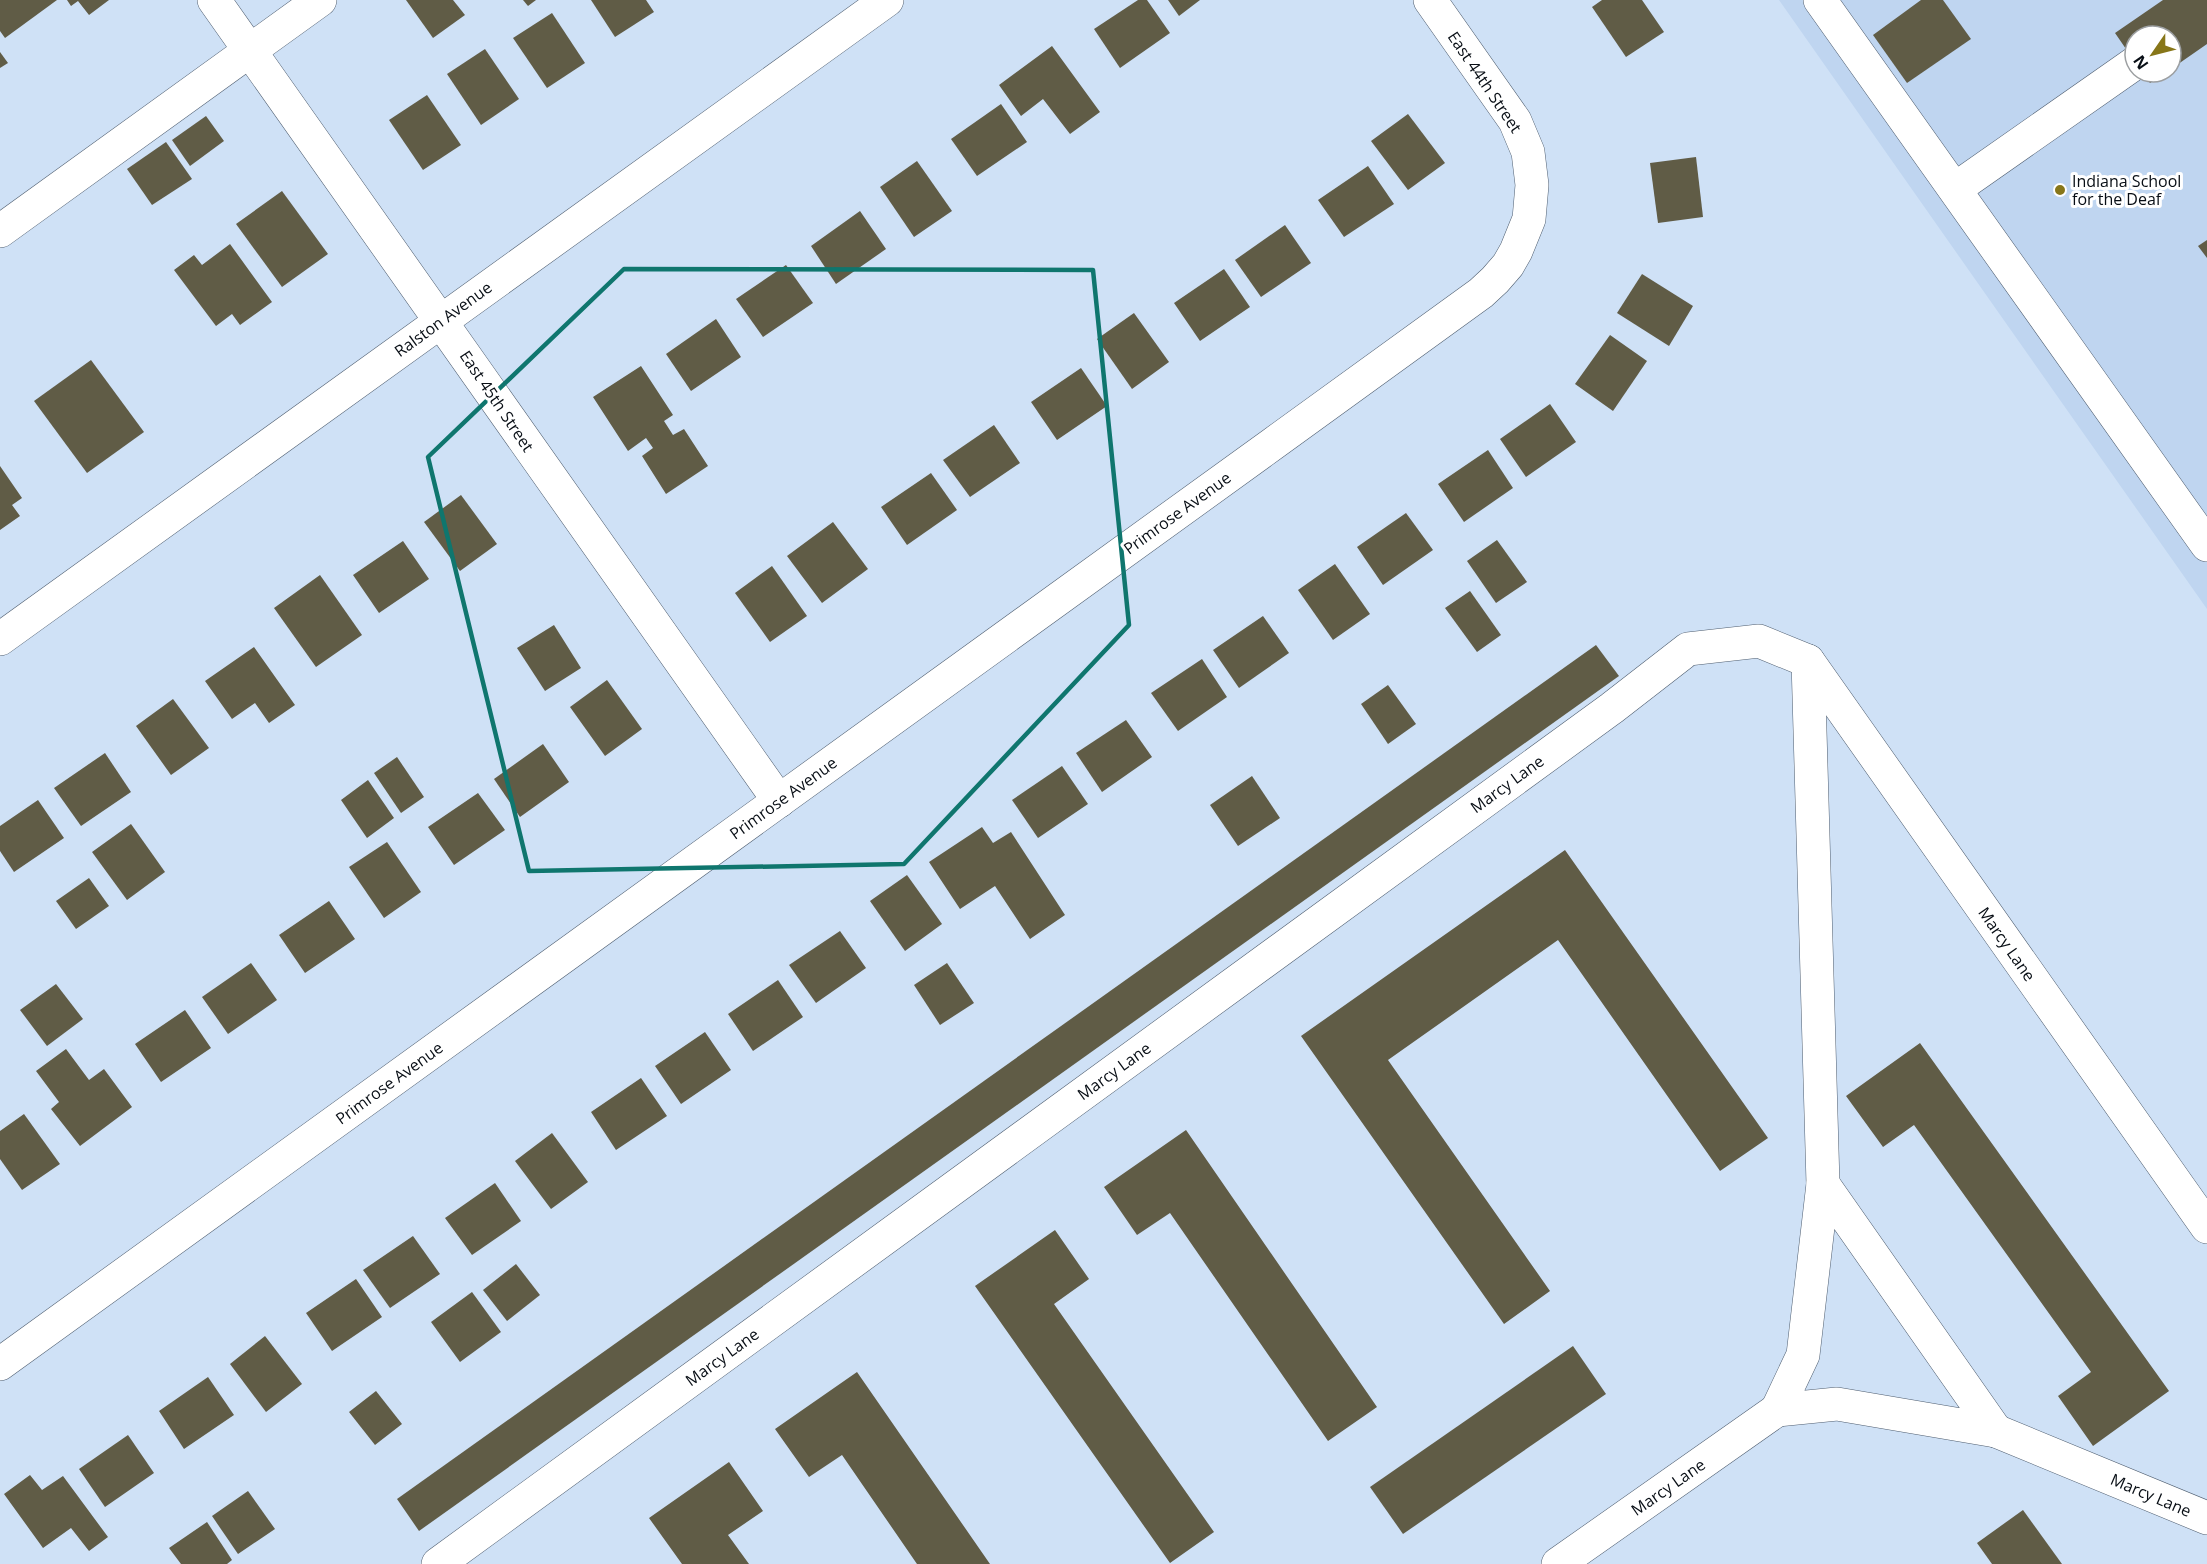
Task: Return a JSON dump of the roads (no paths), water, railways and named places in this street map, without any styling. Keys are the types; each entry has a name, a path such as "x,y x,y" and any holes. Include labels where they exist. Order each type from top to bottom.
{"street":[{"name":"East 45th Street","path":"214,0 442,320 540,464 779,801"},
{"path":"0,231 320,0"},
{"name":"Ralston Avenue","path":"0,639 887,0"},
{"name":"East 44th Street","path":"1430,0 1515,121 1528,152 1532,185 1530,204"},
{"path":"1820,0 2207,545"},
{"path":"1955,189 2123,71"},
{"name":"Primrose Avenue","path":"0,1364 1481,293 1495,280 1516,251 1529,219 1530,204"},
{"name":"Marcy Lane","path":"438,1564 1612,708 1688,649 1759,640 1808,662 2207,1227"},
{"name":"Marcy Lane","path":"1777,1410 1803,1355 1823,1184 1808,662"},
{"path":"1823,1184 1995,1431"},
{"name":"Marcy Lane","path":"1558,1564 1777,1410 1837,1404 1995,1431 2207,1518"}],"place":[{"name":"Indiana School for the Deaf","path":"2060,190"}]}
